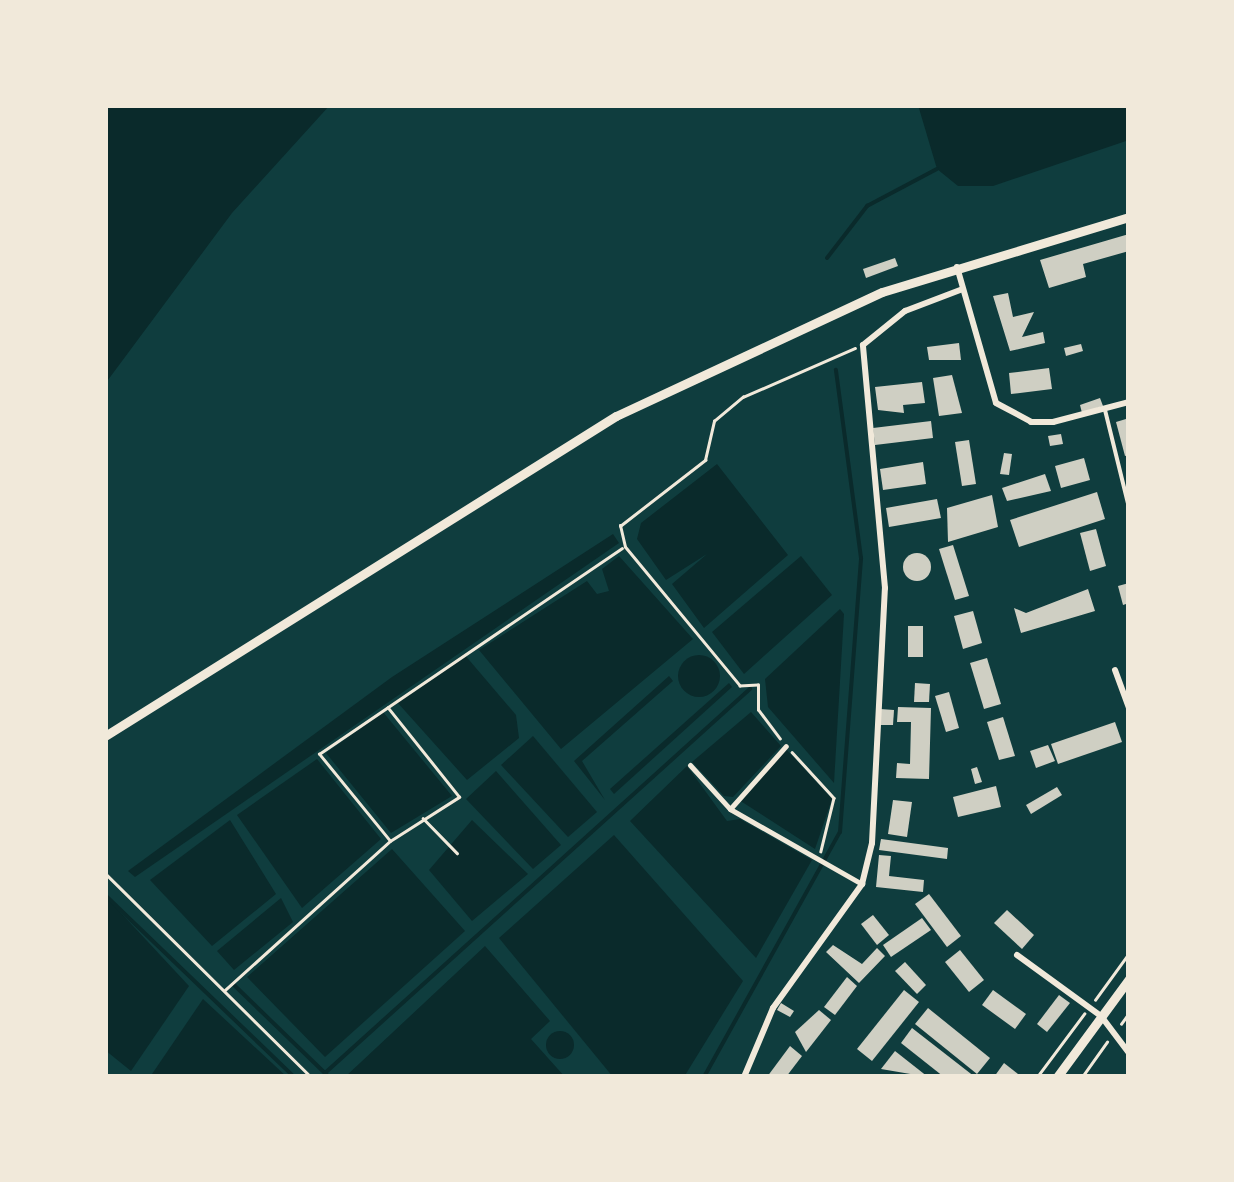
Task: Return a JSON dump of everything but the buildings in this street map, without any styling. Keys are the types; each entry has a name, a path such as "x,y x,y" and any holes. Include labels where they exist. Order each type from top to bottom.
{"main road":[{"path":"105,736 616,416 882,292 1129,217"},
{"path":"1056,1077 1129,979"}],"street":[{"path":"956,267 996,402 1031,422 1105,410 1129,402"},
{"path":"744,1077 773,1008 862,884 885,588 863,345 906,311 960,290"},
{"path":"1115,670 1129,708"},
{"path":"730,809 786,746"},
{"path":"690,765 730,809 862,884"},
{"path":"1017,955 1101,1016 1116,1030 1129,1053"}],"lane":[{"path":"1105,410 1129,508"}],"path":[{"path":"821,858 834,798 758,710 758,685 740,686 624,546 620,526 706,460 714,420 743,397 863,345"},
{"path":"390,841 319,754 624,546"},
{"path":"225,990 390,841 459,797 386,706"},
{"path":"423,818 456,854"},
{"path":"105,874 311,1077"},
{"path":"1082,1077 1129,1014"}],"water":[{"path":"105,105 330,105 232,213 105,384"},
{"path":"918,105 1129,105 1129,140 993,186 958,186 937,169"},
{"path":"717,464 788,555 704,628 672,584 707,554 666,580 637,539 641,523"},
{"path":"613,534 619,543 135,877 128,871 392,677"},
{"path":"619,556 693,639 561,749 479,650 587,581 597,594 609,591 602,569"},
{"path":"801,556 832,595 744,674 712,632"},
{"path":"840,609 844,614 834,783 768,707 765,679"},
{"path":"464,654 516,715 519,738 467,780 397,702"},
{"path":"699,655 714,661 720,676 714,691 699,697 684,691 678,676 684,661"},
{"path":"669,676 673,681 582,761 605,800 574,761"},
{"path":"729,683 732,687 614,794 610,789"},
{"path":"383,712 452,796 391,833 326,753"},
{"path":"751,712 781,746 733,797 724,796 692,762"},
{"path":"533,736 597,812 568,837 501,765"},
{"path":"786,749 832,799 815,849 739,800"},
{"path":"317,759 381,839 302,908 237,815"},
{"path":"687,766 727,821 740,819 812,860 756,958 630,821"},
{"path":"496,771 561,845 533,869 466,799"},
{"path":"230,820 276,894 212,946 150,880"},
{"path":"472,820 528,874 472,921 429,870"},
{"path":"614,835 743,981 684,1077 613,1077 499,938"},
{"path":"392,849 465,931 325,1057 247,977"},
{"path":"281,898 293,922 234,970 217,951"},
{"path":"108,899 189,986 131,1071 105,1050"},
{"path":"485,946 550,1021 531,1039 565,1077 345,1077"},
{"path":"203,999 287,1077 150,1077"},
{"path":"560,1031 570,1035 574,1045 570,1055 560,1059 550,1055 546,1045 550,1035"}],"waterway":[{"path":"827,258 867,206 937,169"},
{"path":"704,1077 840,832 861,558 836,370"},
{"path":"325,1073 750,689"},
{"path":"105,895 294,1077"},
{"path":"233,984 329,1077"}]}
